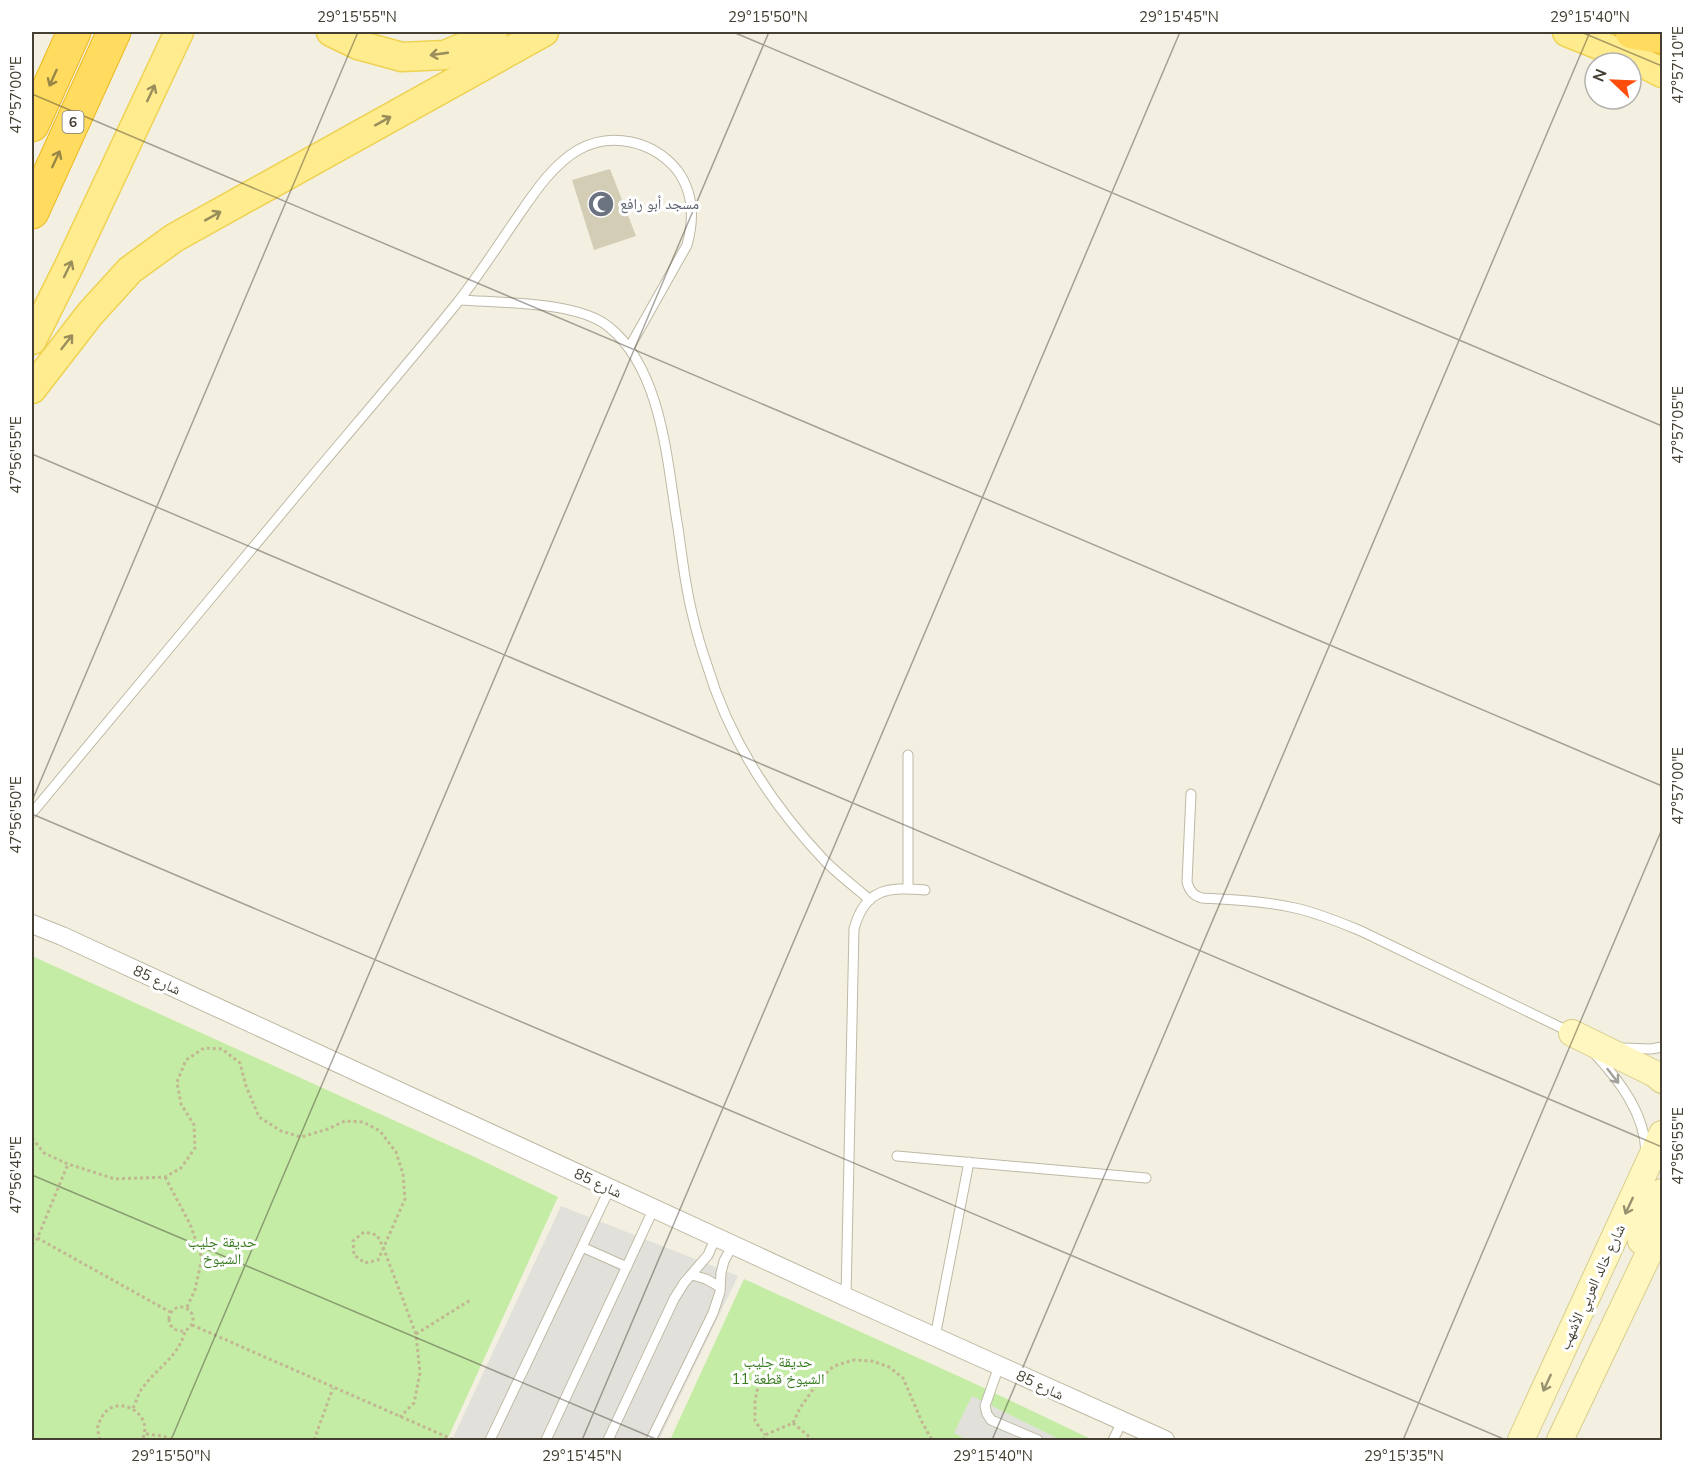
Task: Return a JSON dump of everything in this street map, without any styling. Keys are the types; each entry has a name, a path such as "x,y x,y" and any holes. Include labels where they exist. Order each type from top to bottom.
{"highway":[{"name":"6","path":"32,125 74,32"},
{"name":"6","path":"32,212 114,32"},
{"path":"1632,32 1662,37"}],"main road":[{"path":"32,340 179,32"},
{"path":"330,32 358,45 402,57 445,55 478,41 492,32"},
{"path":"32,389 90,314 130,270 174,238 544,32"},
{"path":"1566,32 1639,61 1662,73"},
{"path":"1572,1033 1655,1074 1662,1080"},
{"name":"شارع خالد العربي الأشهب","path":"1521,1440 1662,1134"},
{"path":"1618,1319 1638,1246 1662,1192"},
{"path":"1560,1440 1662,1226"}],"street":[{"name":"شارع 85","path":"32,924 846,1297 1166,1440"}],"lane":[{"path":"32,813 460,300 528,200 558,166 576,151 594,143 613,140 632,141 666,158 679,172 692,208 692,227 687,246 629,348"},
{"path":"460,300 550,306 581,312 608,326 629,348 648,380 659,414 692,612 707,668 729,722 756,774 789,820 827,863 870,900"},
{"path":"908,755 908,888"},
{"path":"1191,795 1187,882 1194,895 1202,898 1274,904 1329,918 1361,931 1572,1033 1617,1047 1634,1049 1662,1047"},
{"path":"846,1297 857,918 862,908 880,892 908,888 925,890"},
{"path":"1572,1033 1611,1073 1637,1113 1643,1130 1647,1168"},
{"path":"897,1156 1146,1178"},
{"path":"935,1337 969,1162"},
{"path":"490,1440 610,1188"},
{"path":"546,1440 654,1209"},
{"path":"608,1440 674,1299 684,1283 708,1255 717,1238"},
{"path":"651,1440 713,1313 720,1292 724,1262 733,1245"},
{"path":"582,1247 627,1267"},
{"path":"692,1275 706,1279 720,1287"},
{"path":"999,1366 985,1406 987,1414 992,1420 1038,1440"},
{"path":"1113,1440 1122,1422"}],"path":[{"path":"32,1138 44,1153 68,1164 115,1179 165,1177 181,1168 195,1148 194,1125 181,1104 177,1082 186,1060 204,1048 222,1049 240,1063 246,1086 259,1117 281,1131 301,1137 345,1121 363,1122 380,1131 396,1152 403,1174 405,1199 397,1220 383,1247 378,1260 364,1263 354,1255 353,1241 364,1232 377,1235 383,1247 416,1334 420,1373 414,1403 400,1417"},
{"path":"32,1245 37,1239 68,1164"},
{"path":"165,1177 190,1224 202,1258 195,1290 187,1307"},
{"path":"32,1235 170,1312"},
{"path":"416,1334 472,1299"},
{"path":"133,1408 141,1390 168,1360 182,1342 185,1331 192,1325 193,1315 187,1307 177,1306 170,1312 168,1322 175,1330 185,1331"},
{"path":"192,1325 454,1440"},
{"path":"763,1440 765,1435 793,1423 800,1408 821,1378 834,1366 854,1360 872,1361 889,1367 903,1378 932,1440"},
{"path":"760,1377 755,1401 755,1421 765,1435"},
{"path":"314,1440 333,1388"},
{"path":"100,1440 98,1426 104,1413 118,1406 133,1408 143,1419 146,1434 142,1440"},
{"path":"793,1423 813,1440"},
{"path":"146,1434 174,1440"}],"green space":[{"name":"حديقة جليب الشيوخ","path":"32,956 558,1197 447,1440 32,1440"},
{"name":"حديقة جليب الشيوخ قطعة 11","path":"744,1279 967,1380 1093,1440 670,1440"}],"shaded area":[{"path":"561,1206 738,1276 659,1440 452,1440"},
{"path":"972,1396 1061,1440 968,1440 954,1433"}],"building":[{"name":"مسجد أبو رافع","path":"610,169 636,236 594,250 572,180"}],"place":[{"name":"مسجد أبو رافع","path":"601,204"}]}
